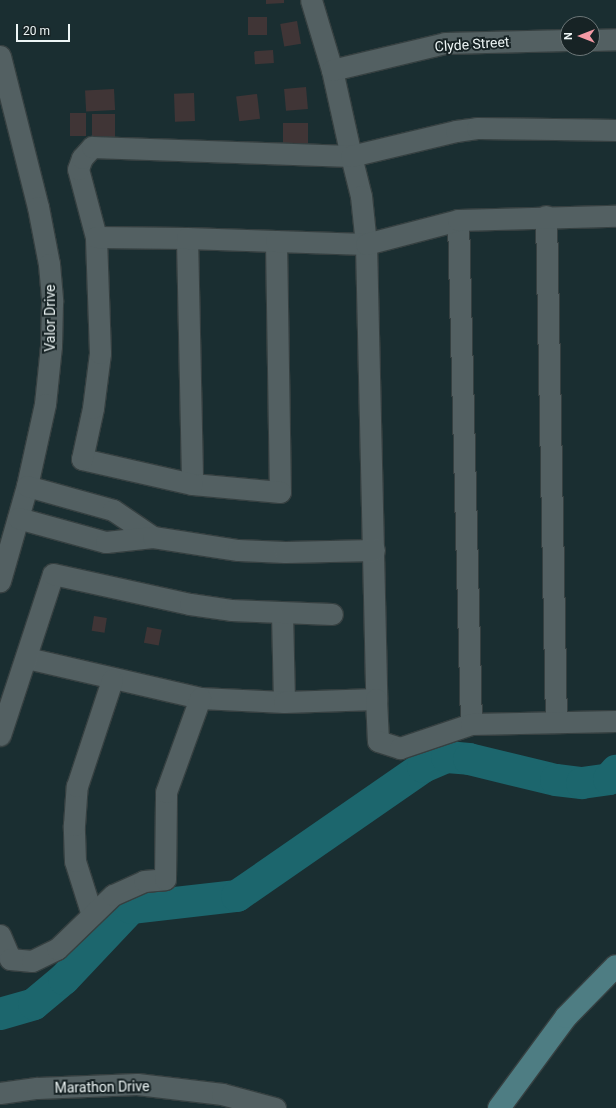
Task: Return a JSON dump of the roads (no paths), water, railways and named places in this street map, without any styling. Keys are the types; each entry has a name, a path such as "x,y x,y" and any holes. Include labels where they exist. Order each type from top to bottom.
{"main road":[{"path":"499,1108 566,1017 616,966"}],"street":[{"path":"310,0 332,70 361,196 366,244 378,741 400,748 471,724 616,721"},
{"name":"Clyde Street","path":"332,70 444,43 560,40"},
{"path":"600,40 616,40"},
{"name":"Valor Drive","path":"0,56 38,207 49,264 52,302 51,346 46,404 27,486 0,580"},
{"path":"276,241 280,492 192,484 82,459 93,408 100,353 96,237 78,169 82,158 92,147 351,156 456,131 476,128 616,130"},
{"path":"96,237 187,238 366,244 458,220 546,216 616,216"},
{"path":"546,216 556,722"},
{"path":"458,220 471,724"},
{"path":"187,238 192,484"},
{"path":"27,486 113,510 153,537"},
{"path":"18,518 106,542 153,537 238,550 285,552 374,550"},
{"path":"0,735 53,574 190,604 282,613 332,614"},
{"path":"282,613 284,702"},
{"path":"26,658 112,680 200,698 284,702 376,699"},
{"path":"92,915 75,861 74,825 78,786 112,680"},
{"path":"0,935 10,959 32,962 57,949 113,895 144,881 165,878 166,792 200,698"},
{"name":"Marathon Drive","path":"0,1093 38,1088 137,1084 222,1094 275,1108"}],"waterway":[{"path":"0,1014 34,1004 64,979 131,908 237,896 423,767 447,757 469,759 556,780 582,783 609,779 616,771"}]}
